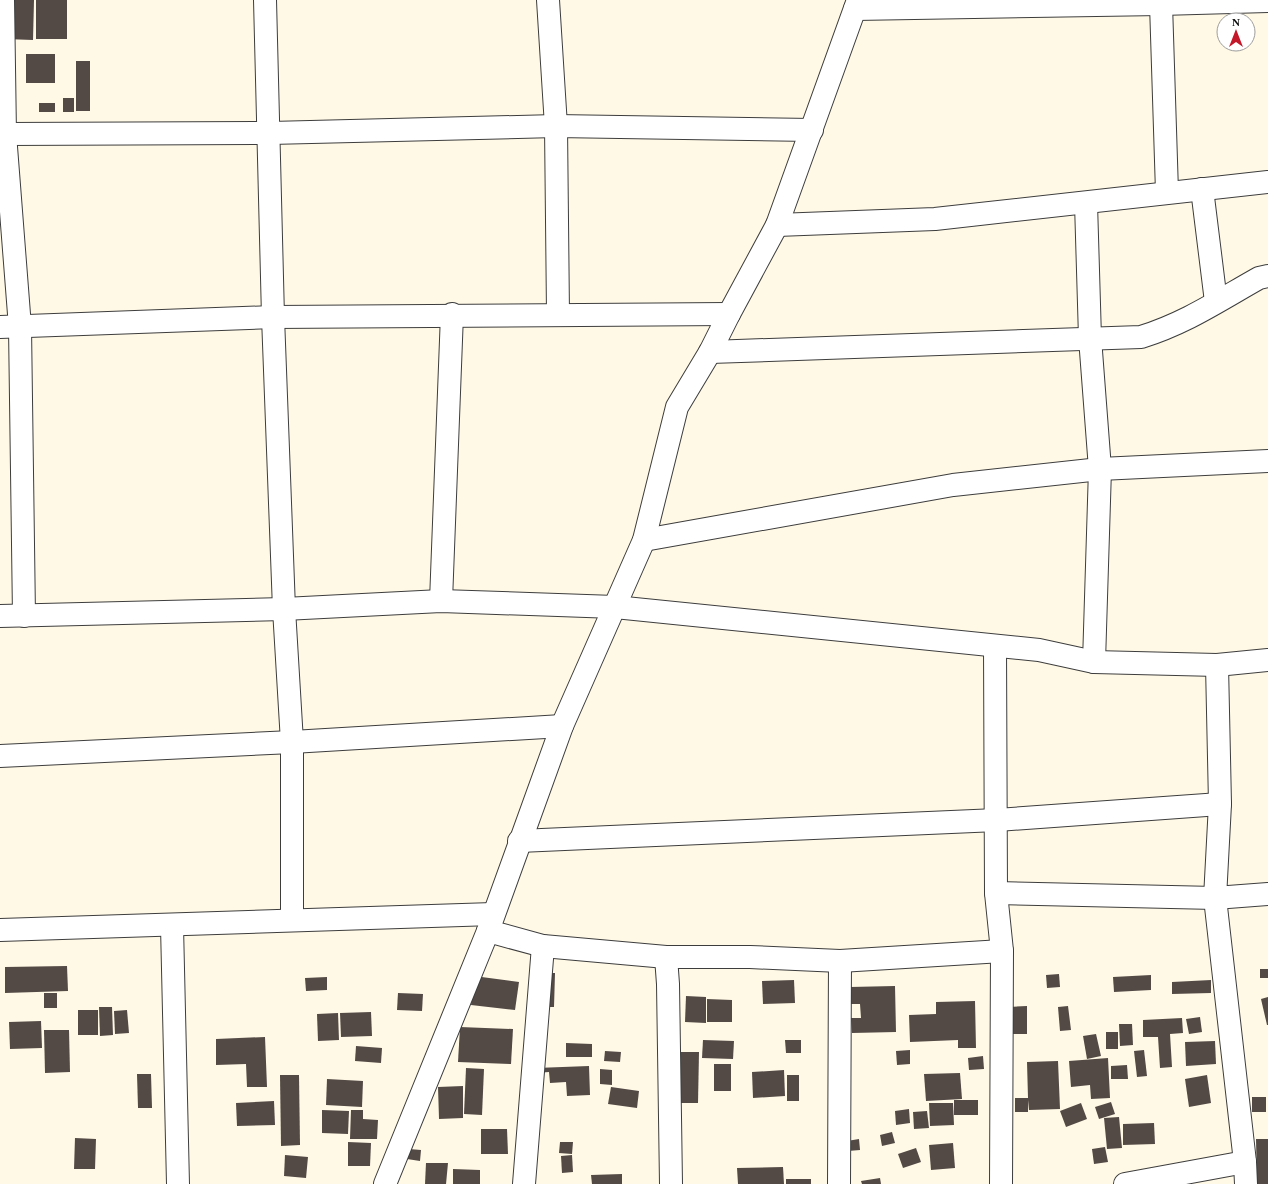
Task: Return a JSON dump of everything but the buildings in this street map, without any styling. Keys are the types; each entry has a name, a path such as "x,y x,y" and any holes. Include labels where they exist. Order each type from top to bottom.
{"street":[{"path":"3,0 10,327 24,616"},
{"path":"265,0 270,133 273,317 284,609 292,742 292,919"},
{"path":"548,0 556,126 558,314"},
{"path":"385,1184 490,922 562,726 644,540 677,407 710,352 777,225 857,4 1160,4 1205,1 1268,1"},
{"path":"1160,4 1167,192"},
{"path":"5,134 270,133 556,126 812,130"},
{"path":"777,225 935,219 1086,204 1167,192 1268,182"},
{"path":"1202,189 1216,302"},
{"path":"1086,204 1090,338 1100,468 1094,662"},
{"path":"710,352 1141,337 1167,329 1191,318 1259,278 1268,276"},
{"path":"10,327 273,317 452,314 729,314"},
{"path":"442,601 452,314"},
{"path":"644,540 954,485 1100,468 1268,461"},
{"path":"0,616 284,609 442,601 615,607 995,647 1039,650 1094,662 1217,665 1268,660"},
{"path":"995,647 997,820 996,893 1002,952 1001,1184"},
{"path":"1217,665 1220,804 1215,898 1245,1162 1246,1184"},
{"path":"0,756 292,742 562,726"},
{"path":"519,842 997,820 1220,804"},
{"path":"996,893 1215,898 1268,894"},
{"path":"0,930 172,926 292,919 490,922 543,946 666,957 750,957 840,961 1002,952"},
{"path":"172,926 178,1184"},
{"path":"524,1184 543,946"},
{"path":"666,957 668,991 671,1184"},
{"path":"839,1184 840,961"},
{"path":"1125,1184 1245,1162"}]}
